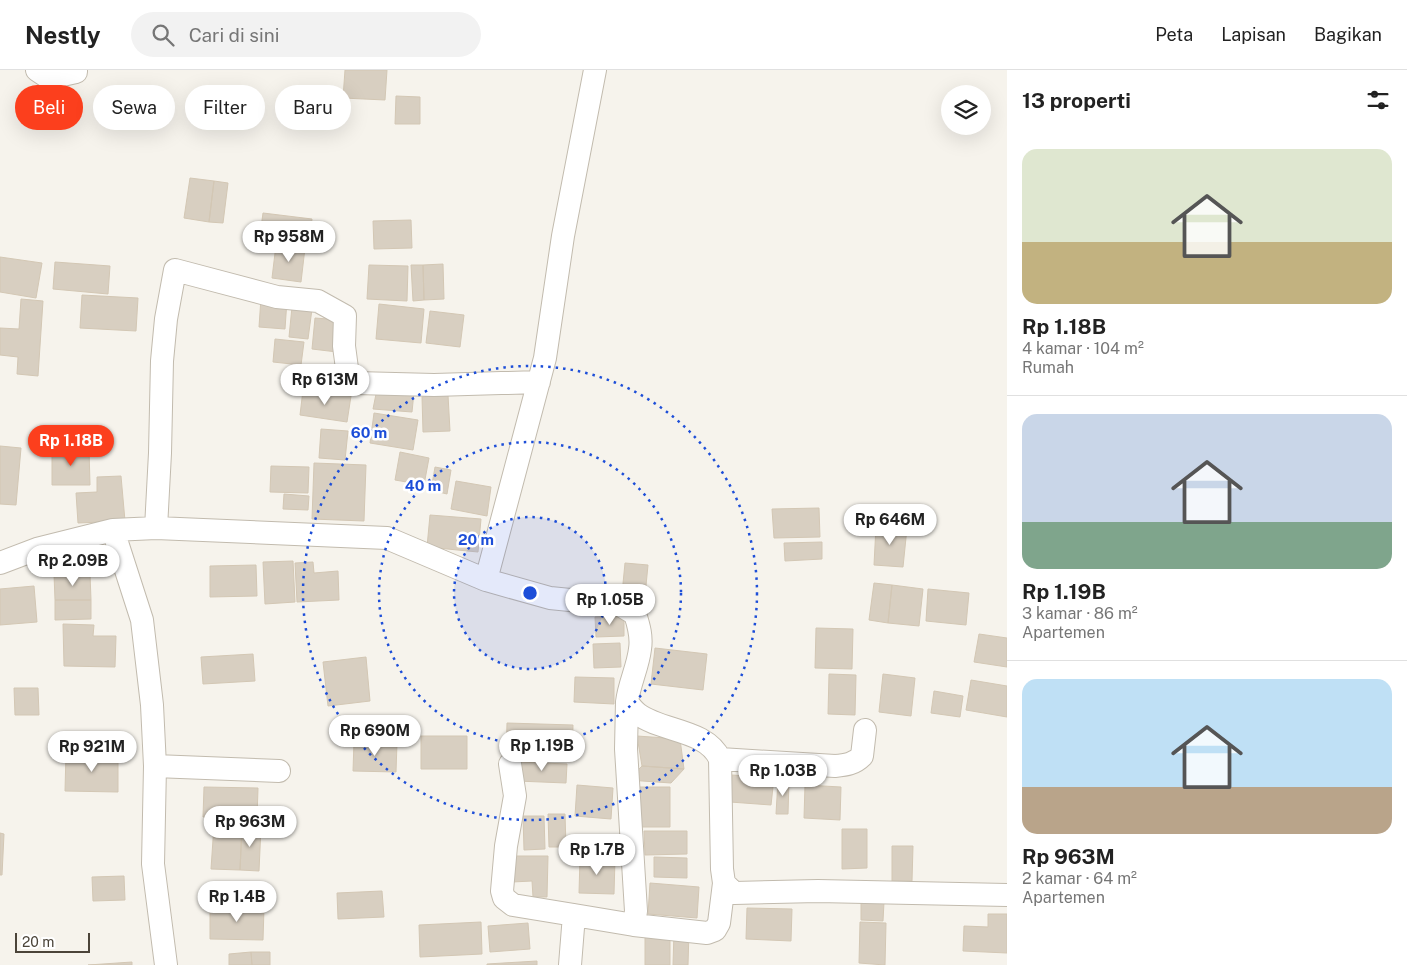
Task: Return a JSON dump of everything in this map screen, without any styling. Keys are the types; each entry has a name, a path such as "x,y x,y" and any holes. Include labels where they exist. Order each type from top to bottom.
{"street":[{"path":"37,70 49,78 76,72 76,70"},
{"path":"486,580 545,358 563,236 595,70"},
{"path":"156,528 162,361 166,319 175,270 277,297 318,301 344,316 344,346 348,376 356,383 434,386 539,382"},
{"path":"0,563 37,549 114,530 156,528 387,538 486,580 550,598 620,605 635,614 640,632 640,650 628,690 626,749 636,911 634,925"},
{"path":"114,530 142,620 152,705 155,766 153,864 166,965"},
{"path":"510,764 515,796 502,890 504,898 513,905 634,925 707,933 715,930 719,924 724,883 722,869 720,759 706,742 637,714 627,702"},
{"path":"720,759 835,766 846,765 855,762 862,756 865,730"},
{"path":"155,766 279,771"},
{"path":"724,883 734,893 818,891 1007,895"},
{"path":"570,965 574,915"}],"building":[{"path":"345,70 387,70 385,100 351,98 351,85 344,85"},
{"path":"396,96 420,97 420,124 395,124"},
{"path":"190,178 214,181 209,222 184,218"},
{"path":"214,181 228,183 223,223 209,222"},
{"path":"263,213 312,219 309,242 260,235"},
{"path":"411,220 412,248 374,249 373,221"},
{"path":"276,245 305,248 301,282 272,278"},
{"path":"0,257 42,263 36,298 0,292"},
{"path":"55,262 110,266 108,294 53,289"},
{"path":"443,264 444,299 424,300 423,265"},
{"path":"369,265 408,266 407,301 367,299"},
{"path":"411,265 423,265 424,300 413,301"},
{"path":"82,295 138,298 136,331 80,328"},
{"path":"261,298 287,300 285,329 259,327"},
{"path":"21,299 43,301 38,376 17,374 18,357 0,355 0,328 19,329"},
{"path":"379,304 424,309 421,343 376,339"},
{"path":"292,307 312,309 308,339 289,337"},
{"path":"430,311 464,315 460,347 426,343"},
{"path":"315,318 340,320 337,352 312,349"},
{"path":"275,339 304,342 301,365 273,362"},
{"path":"377,389 414,392 412,412 373,409"},
{"path":"303,390 351,396 347,422 300,415"},
{"path":"448,395 450,431 423,432 422,397"},
{"path":"374,413 418,420 413,450 370,443"},
{"path":"321,429 348,431 345,460 319,458"},
{"path":"0,446 21,448 16,505 0,504"},
{"path":"52,449 89,449 90,485 52,485"},
{"path":"400,452 429,458 424,485 395,480"},
{"path":"314,463 366,465 364,521 312,519"},
{"path":"271,466 309,467 308,493 270,492"},
{"path":"435,467 451,470 447,494 431,490"},
{"path":"121,476 125,521 78,523 76,493 97,492 97,477"},
{"path":"456,481 491,487 487,516 451,509"},
{"path":"284,494 309,496 308,510 283,509"},
{"path":"819,508 820,537 774,538 772,509"},
{"path":"430,515 481,519 478,552 427,547"},
{"path":"876,526 907,528 903,567 874,565"},
{"path":"822,542 822,559 785,561 784,543"},
{"path":"293,561 295,602 265,604 263,562"},
{"path":"313,562 314,573 338,571 339,600 297,602 295,563"},
{"path":"625,563 648,565 644,606 621,604"},
{"path":"256,565 257,596 210,597 210,566"},
{"path":"54,574 90,574 91,600 55,600"},
{"path":"874,583 892,585 888,623 869,620"},
{"path":"892,585 923,589 919,626 888,623"},
{"path":"34,586 37,622 0,625 0,589"},
{"path":"928,589 969,593 966,625 926,621"},
{"path":"55,600 91,600 91,619 55,620"},
{"path":"624,616 624,636 596,637 595,617"},
{"path":"63,624 94,625 93,636 116,636 115,667 64,666"},
{"path":"816,628 853,629 852,669 815,668"},
{"path":"979,634 1007,638 1007,667 974,662"},
{"path":"620,643 621,667 594,668 593,644"},
{"path":"655,648 707,654 703,690 651,684"},
{"path":"253,654 255,681 203,684 201,657"},
{"path":"366,657 370,701 328,706 323,662"},
{"path":"829,674 856,675 855,715 828,714"},
{"path":"883,674 915,678 911,716 879,712"},
{"path":"575,677 614,678 614,704 574,702"},
{"path":"971,680 1007,686 1007,717 966,710"},
{"path":"14,688 38,688 39,715 15,715"},
{"path":"934,691 963,696 960,717 931,713"},
{"path":"507,723 573,725 572,761 506,759"},
{"path":"421,736 467,736 467,769 421,769"},
{"path":"637,736 680,739 684,769 642,766"},
{"path":"354,742 397,743 396,772 353,771"},
{"path":"66,753 118,754 118,792 65,791"},
{"path":"518,762 567,764 566,783 517,781"},
{"path":"642,766 684,769 671,783 628,780"},
{"path":"732,775 774,778 771,805 730,802"},
{"path":"778,780 789,780 788,814 776,814"},
{"path":"577,785 613,788 611,819 575,816"},
{"path":"805,785 841,787 840,820 804,818"},
{"path":"204,787 258,788 257,818 203,817"},
{"path":"636,787 670,787 670,827 636,827"},
{"path":"548,814 565,814 566,847 549,847"},
{"path":"523,816 544,816 545,849 524,850"},
{"path":"214,825 242,826 240,870 211,869"},
{"path":"242,826 261,827 259,871 240,870"},
{"path":"842,829 867,829 867,868 842,869"},
{"path":"644,831 687,831 687,854 645,855"},
{"path":"0,833 4,834 2,875 0,875"},
{"path":"892,846 913,846 912,881 892,881"},
{"path":"511,856 548,856 547,897 533,897 532,881 512,882"},
{"path":"654,857 687,858 687,878 654,877"},
{"path":"580,858 615,859 614,894 579,893"},
{"path":"124,876 125,900 93,901 92,877"},
{"path":"650,883 699,887 697,918 648,914"},
{"path":"382,891 384,917 338,919 337,893"},
{"path":"861,901 884,902 883,921 861,920"},
{"path":"210,907 264,908 263,940 210,939"},
{"path":"747,908 792,909 791,941 746,939"},
{"path":"988,914 1007,914 1007,953 963,951 964,926 988,927"},
{"path":"481,922 482,954 420,957 419,925"},
{"path":"860,922 886,923 885,965 859,963"},
{"path":"528,923 530,949 490,952 488,926"},
{"path":"674,931 689,931 688,965 673,965"},
{"path":"645,933 670,934 670,965 645,965"},
{"path":"251,952 270,952 270,965 252,965"},
{"path":"251,952 252,965 229,965 229,954"},
{"path":"537,961 537,965 487,965 487,964"},
{"path":"132,962 132,965 88,965"}]}
